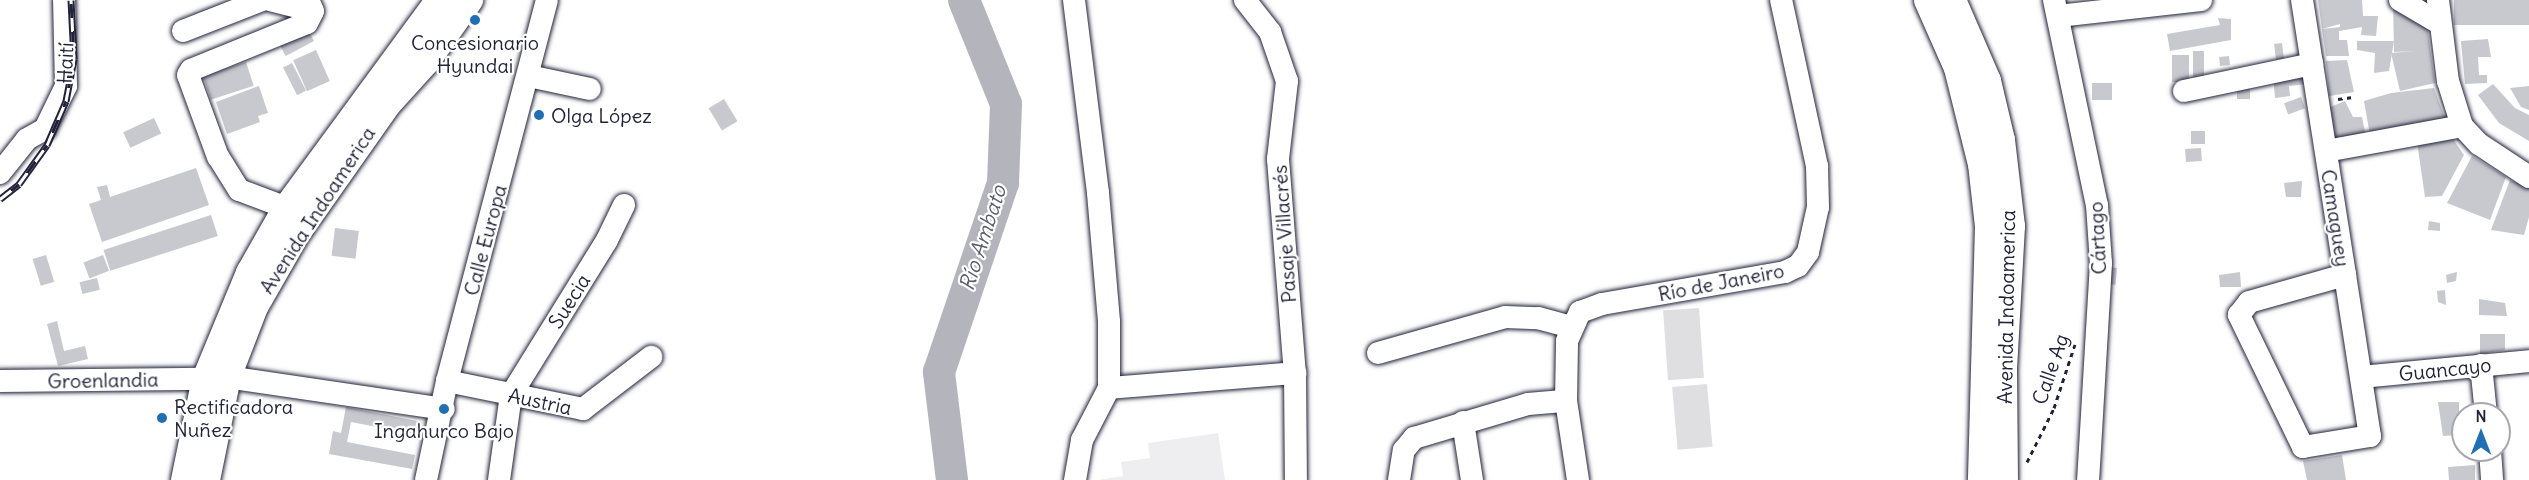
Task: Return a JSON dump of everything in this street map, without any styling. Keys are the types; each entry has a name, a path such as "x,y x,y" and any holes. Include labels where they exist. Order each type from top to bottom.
{"main road":[{"name":"Avenida Indoamerica","path":"185,480 250,273 287,208 440,0"},
{"name":"Avenida Indoamerica","path":"206,480 217,378 254,307 295,235 387,104 426,61 469,0"},
{"name":"Avenida Indoamerica","path":"1928,0 1958,68 1982,164 1989,226 1982,480"},
{"name":"Avenida Indoamerica","path":"1952,0 1987,81 2001,140 2011,225 2004,369 2014,475"}],"street":[{"name":"Haití","path":"0,173 27,139 45,129 66,86 64,0"},
{"path":"183,32 262,0"},
{"path":"270,0 310,5 307,23 191,70 188,75 218,157 239,190 287,208"},
{"name":"Calle Europa","path":"426,480 444,409 447,381 548,0"},
{"path":"1074,0 1098,193 1109,322 1109,388 1082,440 1075,480"},
{"name":"Pasaje Villacrés","path":"1245,0 1270,32 1287,81 1278,159 1295,373 1296,480"},
{"name":"Río de Janeiro","path":"1570,327 1580,312 1602,304 1785,272 1798,266 1808,252 1818,207 1817,166 1781,0"},
{"path":"2056,8 2201,0"},
{"name":"Camaguey","path":"2302,0 2313,64 2370,435 2302,447 2298,443 2238,315 2249,303 2345,275"},
{"path":"2400,0 2439,23"},
{"path":"2438,0 2439,23 2448,81 2462,126 2479,144 2529,177"},
{"name":"Cártago","path":"2056,8 2097,205 2101,263 2088,480"},
{"path":"2184,91 2313,64"},
{"path":"529,76 590,89"},
{"path":"2326,151 2462,126"},
{"name":"Suecia","path":"511,395 624,205"},
{"path":"1378,353 1505,317 1538,318 1570,327 1566,401 1578,480"},
{"name":"Austria","path":"447,381 583,409 651,357"},
{"name":"Guancayo","path":"2361,377 2529,361"},
{"path":"2481,365 2485,402"},
{"path":"1109,388 1295,373"},
{"name":"Groenlandia","path":"0,381 217,378 444,409"},
{"path":"499,480 511,395"},
{"path":"1399,480 1407,442 1463,422 1528,404 1566,401"},
{"path":"1463,422 1472,480"},
{"path":"2491,462 2492,480"}],"path":[{"name":"Calle Ag","path":"2014,475 2054,408 2076,341"}],"shaded area":[{"path":"1699,308 1704,378 1668,380 1663,311"},
{"path":"1707,384 1712,447 1678,450 1672,387"},
{"path":"1218,433 1225,480 1099,480 1123,476 1121,462 1150,458 1148,443"}],"building":[{"path":"2318,0 2362,0 2363,16 2378,16 2376,36 2361,35 2362,27 2339,31 2339,40 2347,40 2349,56 2326,56 2322,29","holes":["2340,24 2340,27 2322,29"]},
{"path":"2454,0 2529,0 2529,25 2454,25"},
{"path":"2393,1 2426,19 2435,83 2400,91 2391,53 2415,51 2394,52"},
{"path":"2218,18 2231,19 2231,40 2170,51 2167,34 2220,25"},
{"path":"306,26 314,41 286,56 278,41"},
{"path":"2488,39 2491,57 2478,57 2479,75 2487,75 2487,83 2465,84 2461,41"},
{"path":"2357,41 2394,41 2389,71 2374,73 2375,53 2357,50"},
{"path":"2282,43 2284,59 2276,60 2274,44"},
{"path":"316,50 330,81 307,91 293,60"},
{"path":"2193,51 2204,51 2204,82 2193,82"},
{"path":"2172,55 2189,55 2189,82 2172,82"},
{"path":"2229,56 2230,65 2220,66 2219,57"},
{"path":"2347,60 2354,92 2329,96 2326,61"},
{"path":"246,62 254,86 211,100 203,76"},
{"path":"292,63 306,91 297,95 283,68"},
{"path":"2306,72 2307,84 2289,86 2290,96 2275,98 2273,75"},
{"path":"2092,83 2112,83 2112,100 2092,100"},
{"path":"2493,84 2515,108 2529,115 2529,141 2499,123 2478,95"},
{"path":"2237,85 2250,85 2250,99 2237,99"},
{"path":"259,86 268,113 258,116 260,122 227,134 216,102"},
{"path":"2529,86 2529,110 2521,107 2510,88"},
{"path":"2434,88 2446,121 2370,135 2364,101 2391,93"},
{"path":"2301,97 2305,108 2288,114 2284,103"},
{"path":"724,99 737,121 722,131 709,108"},
{"path":"2345,101 2353,117 2362,117 2366,137 2336,143 2328,108"},
{"path":"154,118 161,133 130,148 123,132"},
{"path":"2191,131 2205,131 2205,144 2191,144"},
{"path":"2416,135 2451,136 2464,155 2442,196 2425,197"},
{"path":"2201,148 2202,161 2186,162 2185,149"},
{"path":"2472,156 2506,177 2490,220 2447,203"},
{"path":"196,168 209,205 102,242 89,204 101,200 97,187 107,185 110,197"},
{"path":"2510,180 2529,188 2529,217 2524,235 2491,230"},
{"path":"2302,181 2301,197 2286,197 2284,183"},
{"path":"211,215 218,236 110,271 104,250"},
{"path":"2429,221 2440,223 2440,231 2428,230"},
{"path":"335,228 359,231 355,259 332,256"},
{"path":"46,255 54,282 41,286 33,259"},
{"path":"103,255 109,271 89,278 83,263"},
{"path":"2105,267 2117,268 2115,285 2104,284"},
{"path":"2240,272 2241,287 2220,287 2219,275"},
{"path":"2457,272 2456,281 2447,283 2446,275"},
{"path":"97,278 100,290 82,294 80,282"},
{"path":"2445,290 2446,305 2438,302 2437,291"},
{"path":"2479,299 2505,303 2507,316 2479,315"},
{"path":"57,321 64,351 85,346 88,359 58,366 47,324"},
{"path":"2480,334 2505,334 2505,350 2480,354"},
{"path":"2438,402 2451,402 2451,436 2443,436"},
{"path":"346,407 422,422 419,435 351,422 347,442 415,455 412,469 329,454 333,431 341,433"},
{"path":"2342,455 2346,480 2307,480 2303,461"},
{"path":"2475,465 2475,480 2449,480 2448,467"}],"waterway":[{"name":"Río Ambato","path":"952,480 939,372 1003,183 1006,104 964,0"}],"railway":[{"path":"0,199 19,184 47,145 66,101 74,59 71,0"}],"place":[{"name":"Concesionario Hyundai","path":"475,20"},
{"name":"Olga López","path":"539,115"},
{"name":"Ingahurco Bajo","path":"444,409"},
{"name":"Rectificadora Nuñez","path":"162,418"}]}
